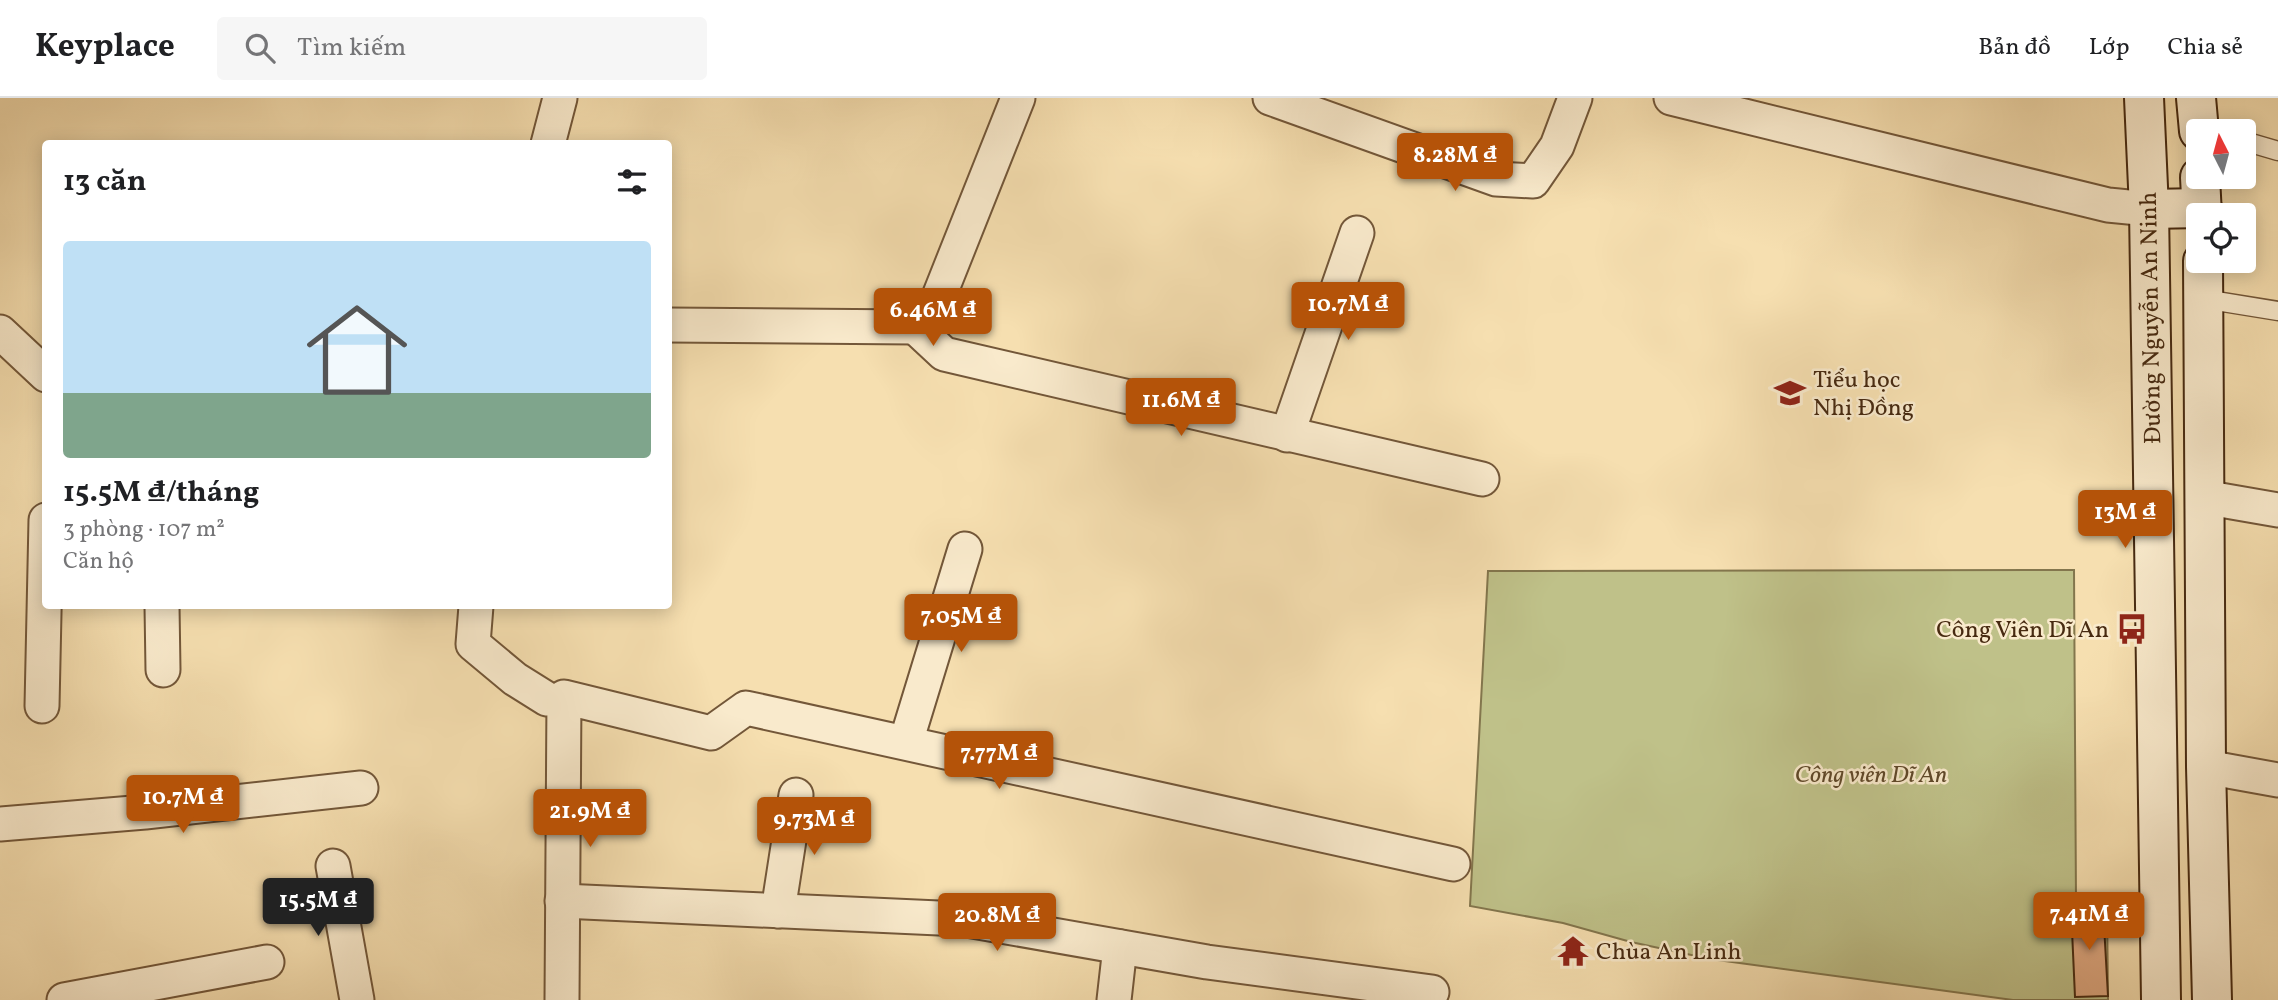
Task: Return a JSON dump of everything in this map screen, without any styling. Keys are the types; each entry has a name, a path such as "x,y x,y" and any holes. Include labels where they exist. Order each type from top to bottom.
{"main road":[{"name":"Đường Nguyễn An Ninh","path":"2144,98 2149,209 2161,1000"},
{"path":"2149,209 2201,200"},
{"name":"Đường Nguyễn An Ninh","path":"2203,273 2206,767 2212,1000"}],"street":[{"path":"549,140 560,98"},
{"path":"915,327 934,309 1018,98"},
{"path":"1270,98 1496,178 1533,181 1557,146 1575,98"},
{"path":"1671,98 2108,205 2149,209"},
{"path":"1287,435 1357,233"},
{"path":"672,325 915,327 944,354 1482,479"},
{"path":"0,332 42,371"},
{"path":"2203,498 2278,510"},
{"path":"906,742 965,549"},
{"path":"42,706 44,609"},
{"path":"162,609 163,670"},
{"path":"476,609 473,644 516,679 547,699"},
{"path":"562,1000 564,697 711,733 746,708 1454,864"},
{"path":"2206,767 2278,780"},
{"path":"0,824 145,812 361,788"},
{"path":"778,911 796,795"},
{"path":"333,866 357,1000"},
{"path":"562,901 961,919 1207,962 1432,992"},
{"path":"1114,1000 1120,947"},
{"path":"64,1000 267,962"}],"lane":[{"path":"2256,145 2278,151"},
{"path":"2204,299 2278,311"}],"green space":[{"name":"Công viên Dĩ An","path":"2074,570 2076,902 2107,903 2108,1000 2013,1000 1710,959 1631,942 1563,923 1470,906 1488,571"}],"building":[{"path":"2103,907 2108,996 2075,997 2071,908"}],"place":[{"name":"Tiểu học Nhị Đồng","path":"1790,393"},
{"name":"Công Viên Dĩ An","path":"2132,629"},
{"name":"Chùa An Linh","path":"1573,951"}]}
